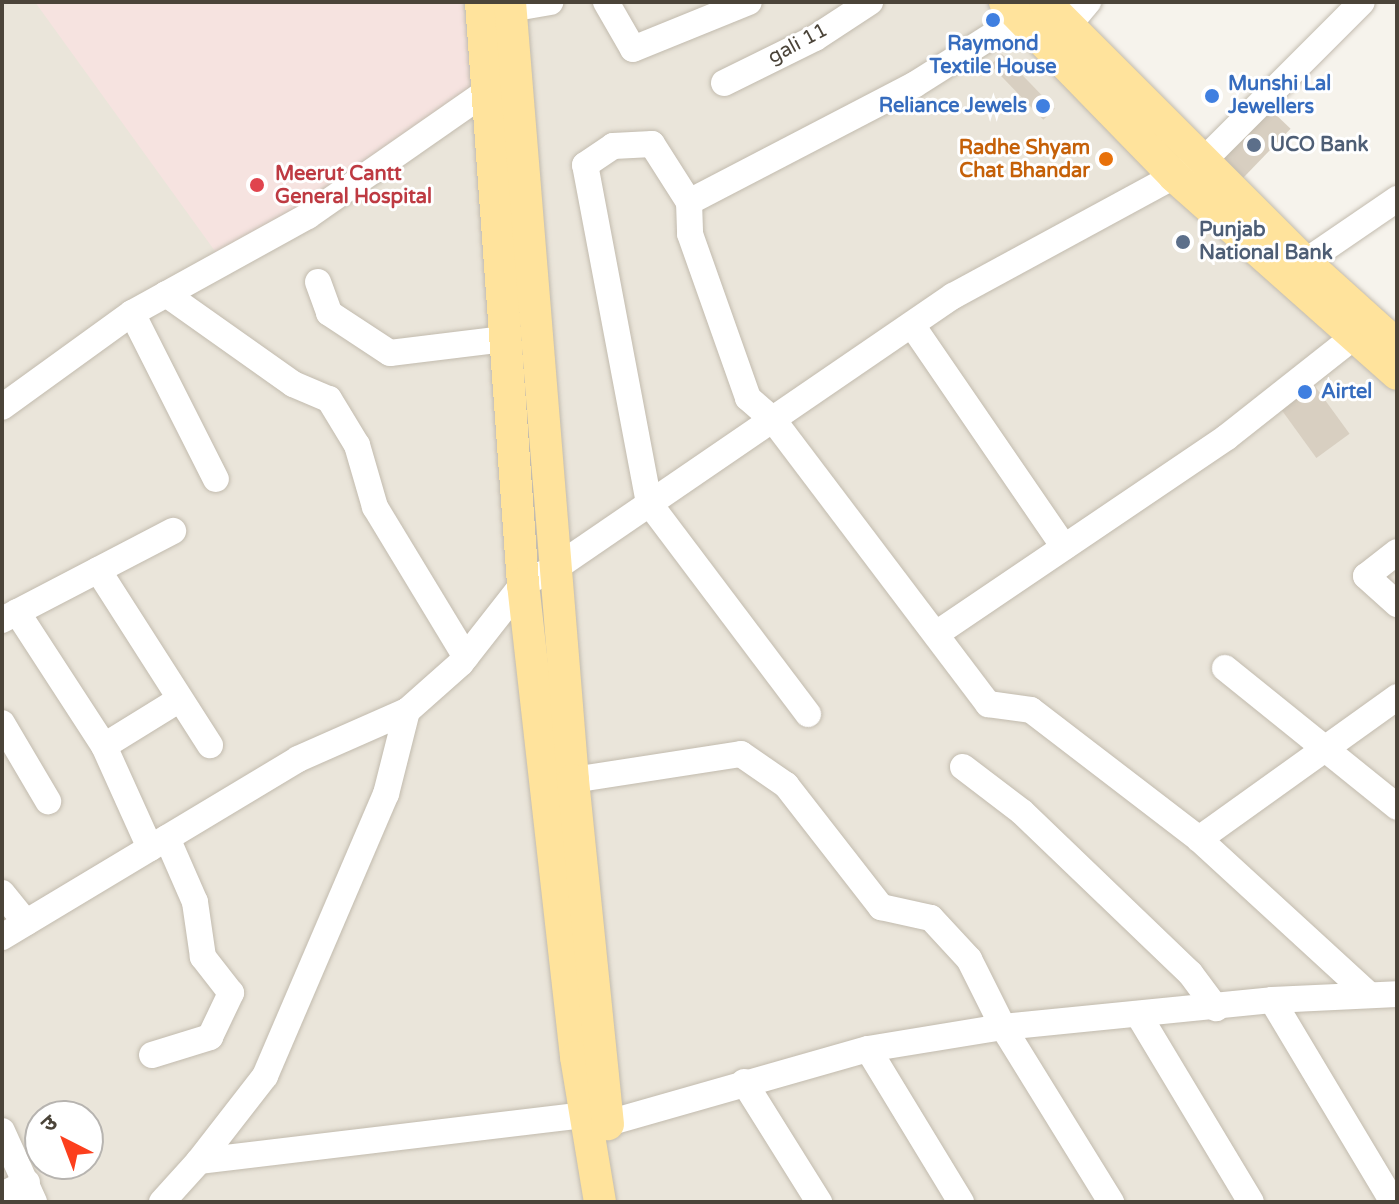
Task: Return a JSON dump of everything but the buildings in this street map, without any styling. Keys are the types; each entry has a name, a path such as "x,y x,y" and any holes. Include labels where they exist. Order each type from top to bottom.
{"main road":[{"path":"501,4 487,91 523,584 576,1057 598,1119 621,1202"},
{"path":"501,4 557,567 598,1119 600,1202"},
{"path":"1023,7 1067,27 1204,160 1305,262 1397,374"},
{"path":"1023,7 1174,176 1363,330 1397,345"}],"street":[{"path":"501,4 550,2"},
{"path":"606,2 633,49 749,2"},
{"name":"gali 11","path":"724,83 815,38 870,2"},
{"path":"1067,27 1088,2"},
{"path":"2,937 298,759 407,711 466,657 523,584 557,567 953,296 1204,160 1362,2"},
{"path":"689,202 914,85 1023,7"},
{"path":"2,407 132,313 308,216 487,91"},
{"path":"808,714 649,503 585,165 613,146 652,144 689,202 690,234 748,398 774,421 939,632 988,704 1031,710 1199,839 1369,995"},
{"path":"1305,262 1397,199"},
{"path":"318,282 329,313 390,353 504,339"},
{"path":"166,294 293,384 329,399 357,445 375,507 466,657"},
{"path":"132,313 216,479"},
{"path":"912,325 1064,547"},
{"path":"939,632 1227,437 1363,330"},
{"path":"152,1055 210,1037 231,993 203,957 195,902 104,746 10,616 173,531"},
{"path":"1397,552 1366,576 1397,604"},
{"path":"98,570 210,745"},
{"path":"1225,668 1397,807"},
{"path":"1199,839 1397,697"},
{"path":"104,746 180,699"},
{"path":"162,1202 199,1161 265,1076 386,794 407,711"},
{"path":"2,723 48,801"},
{"path":"573,780 741,754 786,785 881,907 931,918 969,959 1003,1027 1111,1202"},
{"path":"963,767 1022,812 1190,973 1216,1008"},
{"path":"2,893 26,923"},
{"path":"199,1161 598,1119 868,1049 1003,1027 1272,1000 1397,994"},
{"path":"1272,1000 1393,1202"},
{"path":"1138,1014 1251,1202"},
{"path":"868,1049 961,1202"},
{"path":"744,1082 819,1202"},
{"path":"2,1131 30,1192 2,1195"}],"shaded area":[{"path":"2,2 994,2 1397,388 1397,1202 2,1202"},
{"name":"Meerut Cantt General Hospital","path":"35,2 463,2 475,112 220,258"}],"place":[{"name":"Raymond Textile House","path":"993,20"},
{"name":"Munshi Lal Jewellers","path":"1212,96"},
{"name":"Reliance Jewels","path":"1043,106"},
{"name":"UCO Bank","path":"1254,145"},
{"name":"Radhe Shyam Chat Bhandar","path":"1106,159"},
{"name":"Meerut Cantt General Hospital","path":"257,185"},
{"name":"Punjab National Bank","path":"1183,242"},
{"name":"Airtel","path":"1305,392"}]}
